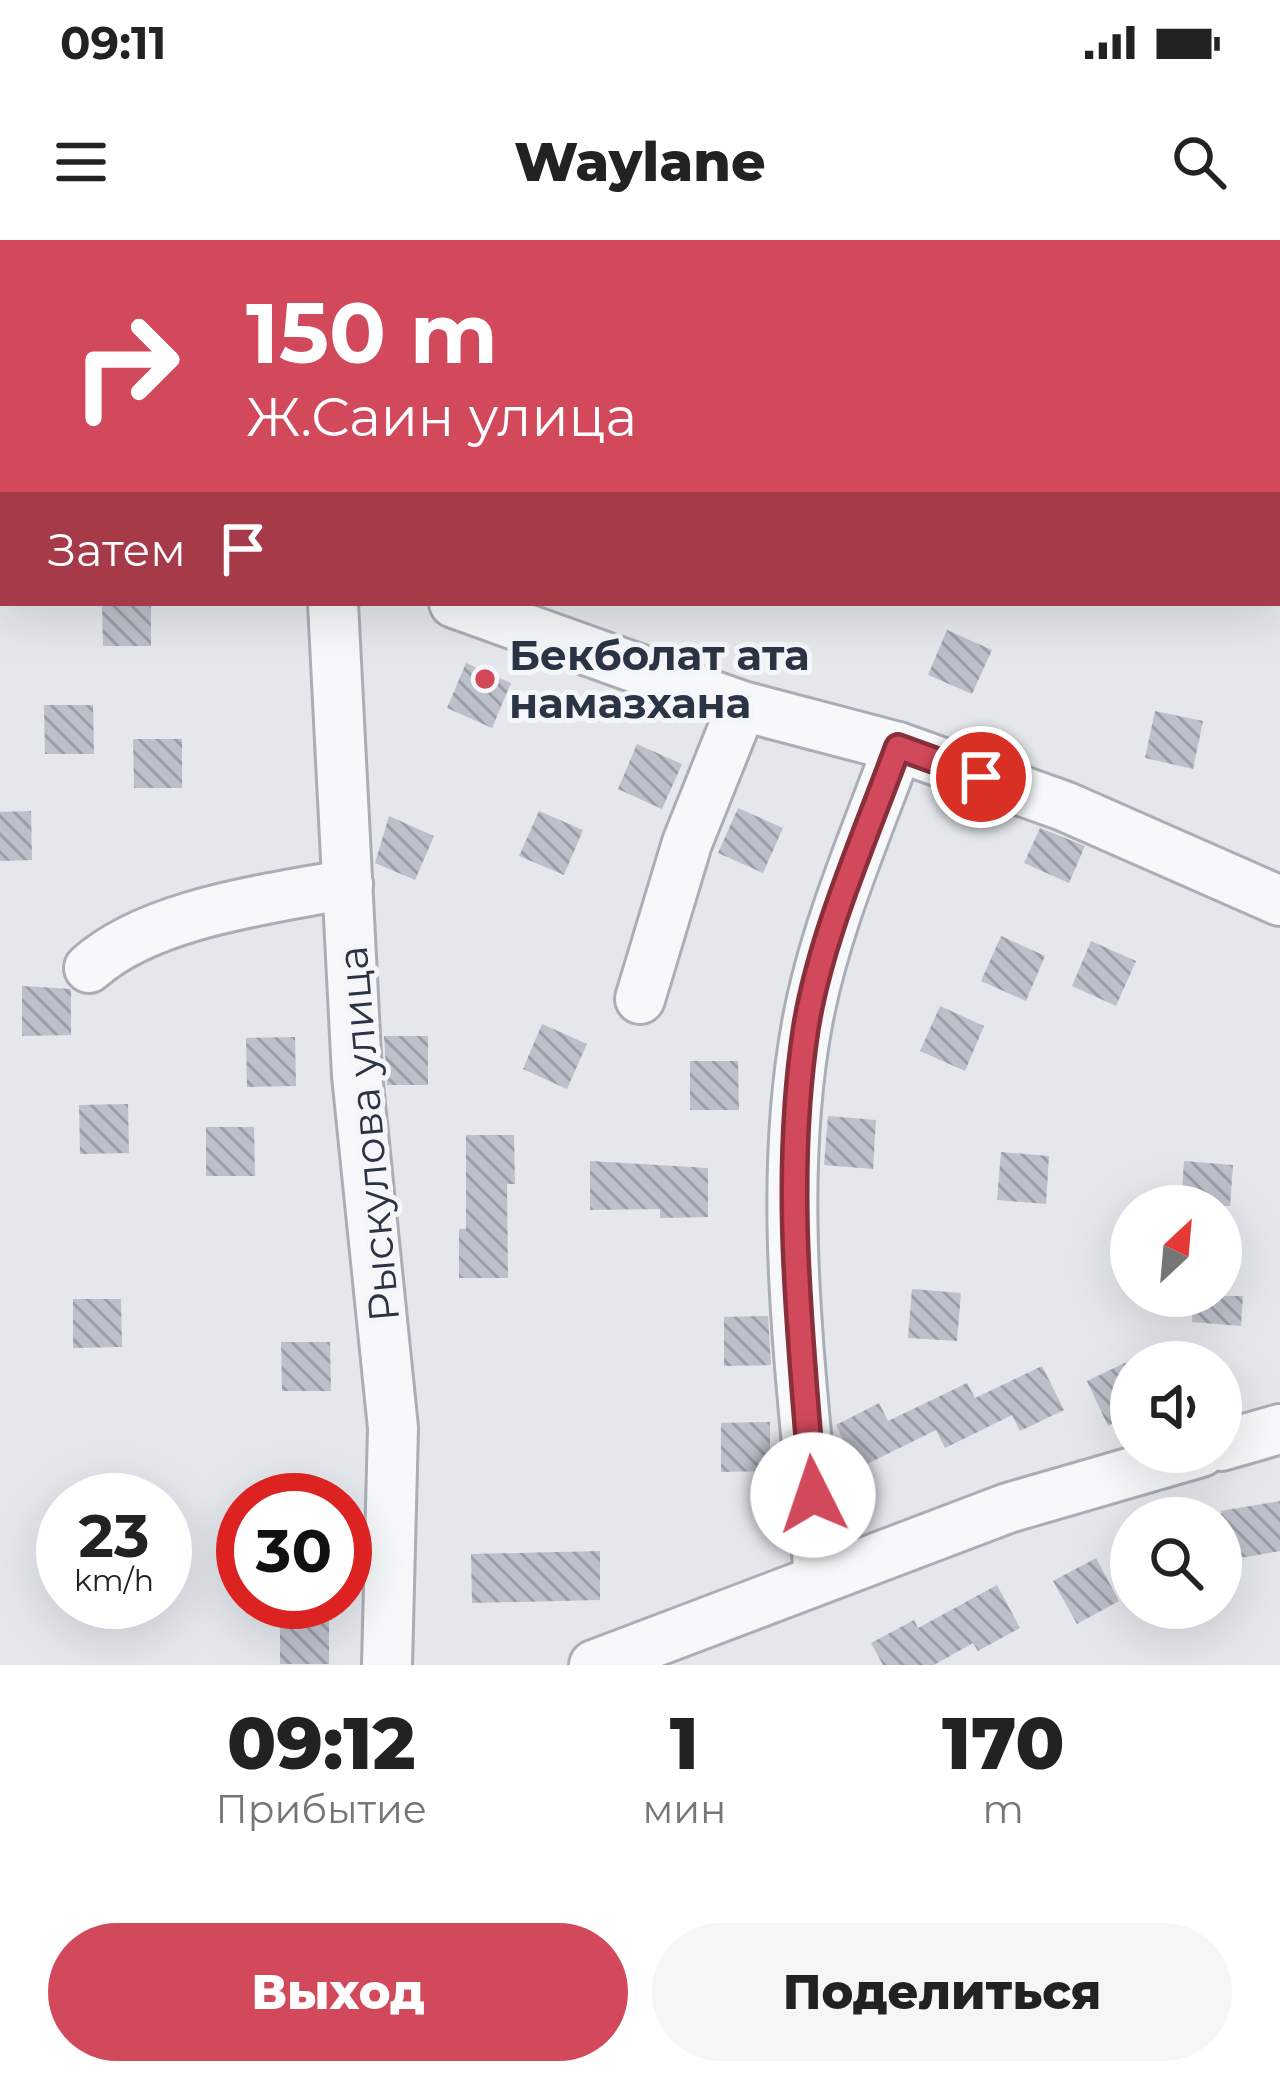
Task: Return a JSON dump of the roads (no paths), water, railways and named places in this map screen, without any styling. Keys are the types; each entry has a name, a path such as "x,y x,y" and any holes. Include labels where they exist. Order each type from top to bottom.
{"street":[{"name":"Рыскулова улица","path":"333,606 358,1075 393,1428 386,1665"},
{"path":"462,606 742,706 898,747 1064,806 1280,901"},
{"path":"640,1000 687,843 742,706"},
{"path":"819,1578 793,1184 807,1024 848,882 898,747"},
{"path":"89,968 109,950 221,909 348,884"},
{"path":"1242,1440 1280,1429"},
{"path":"594,1665 1008,1508 1129,1473"}],"place":[{"name":"Бекболат ата намазхана","path":"485,679"}]}
